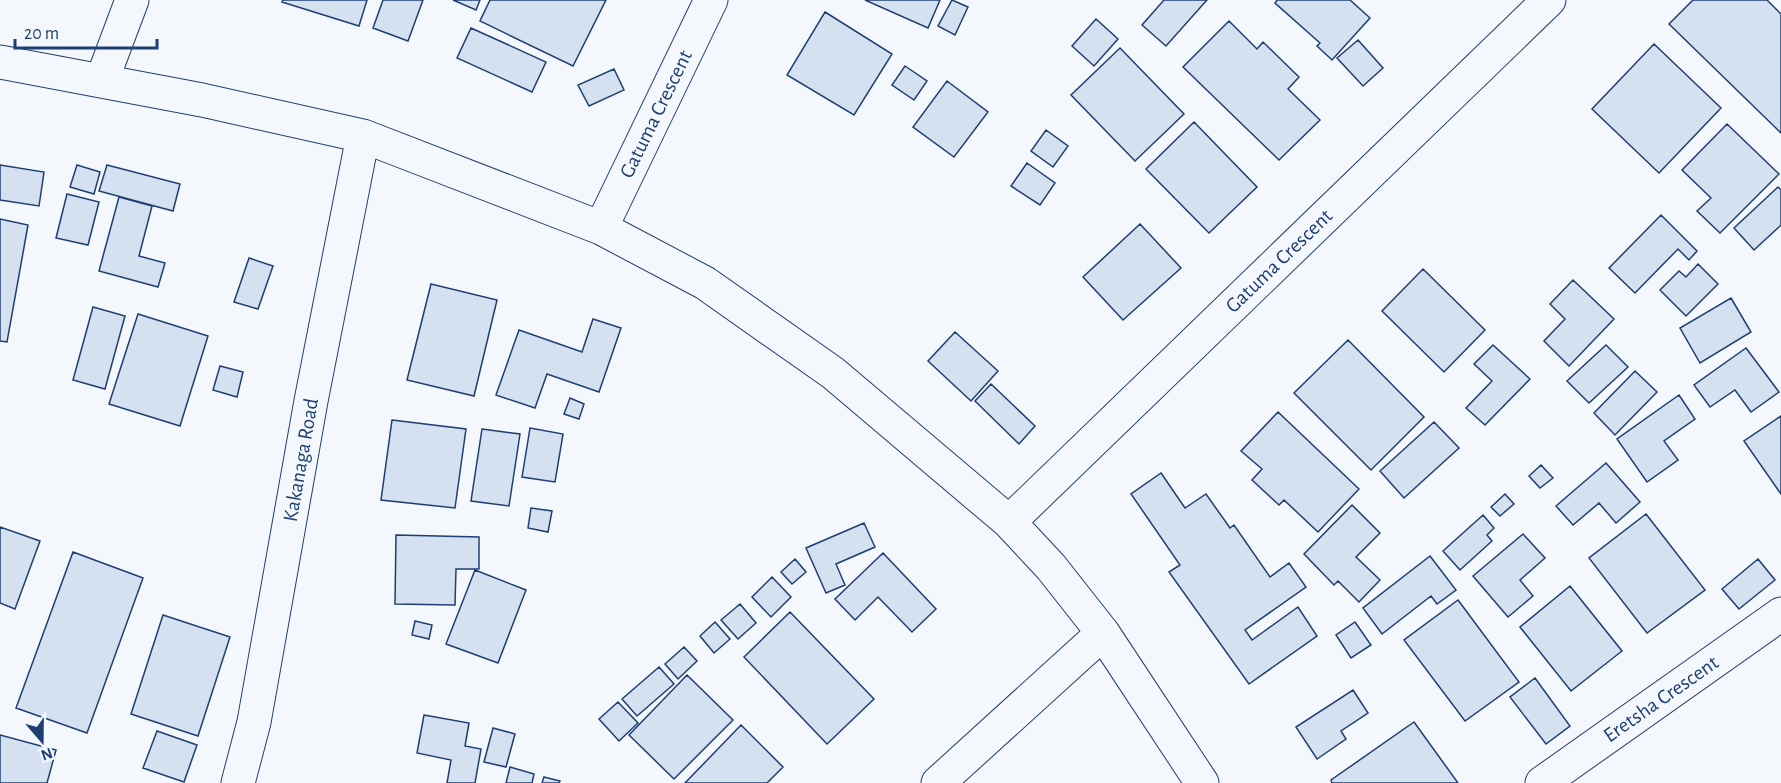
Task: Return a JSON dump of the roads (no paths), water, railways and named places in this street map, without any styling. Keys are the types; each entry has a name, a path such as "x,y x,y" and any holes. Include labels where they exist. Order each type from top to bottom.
{"street":[{"path":"102,81 132,0"},
{"name":"Gatuma Crescent","path":"601,228 711,0"},
{"name":"Gatuma Crescent","path":"1009,522 1549,0"},
{"path":"0,62 202,100 363,136 601,228 705,283 832,373 1009,522 1051,567 1103,633 1202,783"},
{"name":"Kakanaga Road","path":"238,783 254,722 311,401 363,136"},
{"name":"Eretsha Crescent","path":"1542,783 1781,614"},
{"path":"938,783 1103,633"}]}
